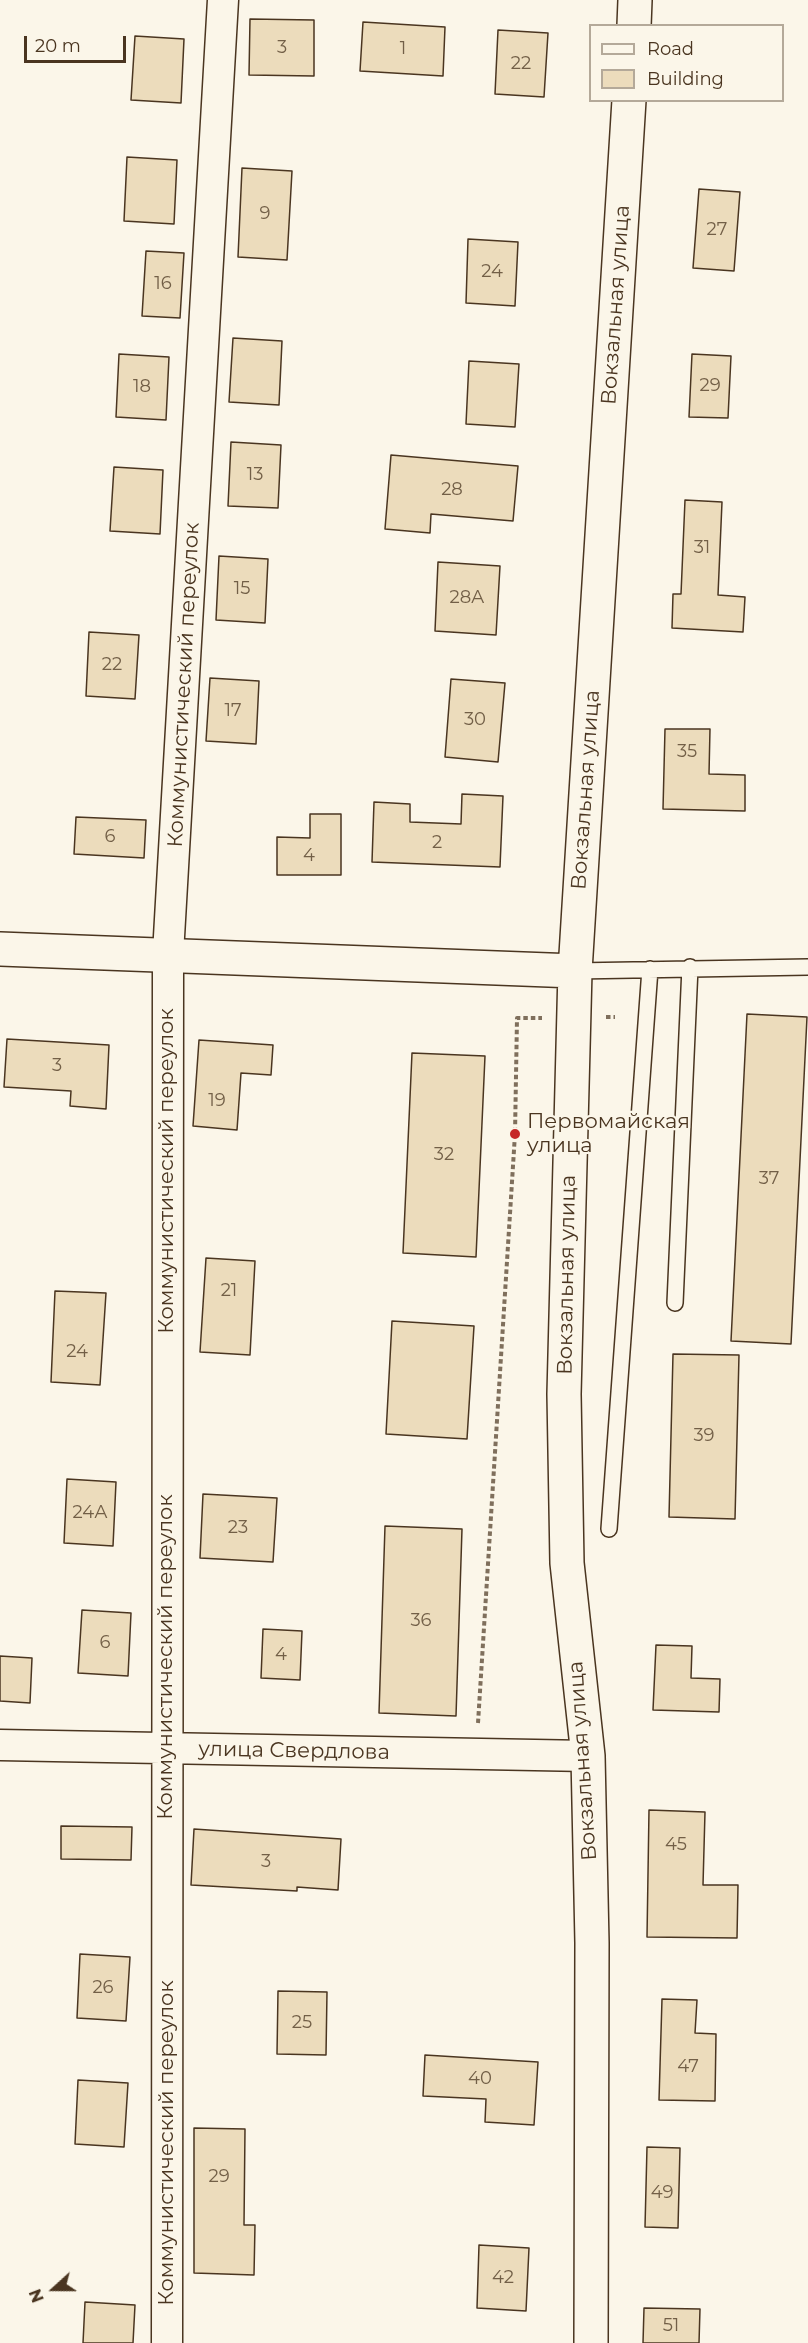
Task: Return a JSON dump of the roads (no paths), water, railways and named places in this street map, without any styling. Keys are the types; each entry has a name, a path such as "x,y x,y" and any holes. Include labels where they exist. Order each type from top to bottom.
{"main road":[{"path":"634,24 635,0"},
{"name":"Вокзальная улица","path":"591,2343 592,1943 588,1756 567,1563 564,1394 575,971 629,102"},
{"path":"0,949 575,971"}],"street":[{"name":"Коммунистический переулок","path":"167,2343 168,954 223,0"},
{"name":"улица Свердлова","path":"0,1745 588,1756"}],"lane":[{"path":"575,971 690,967 808,967"},
{"path":"675,1303 690,967"},
{"path":"609,1529 650,969"}],"place":[{"name":"Первомайская улица","path":"515,1134"}]}
